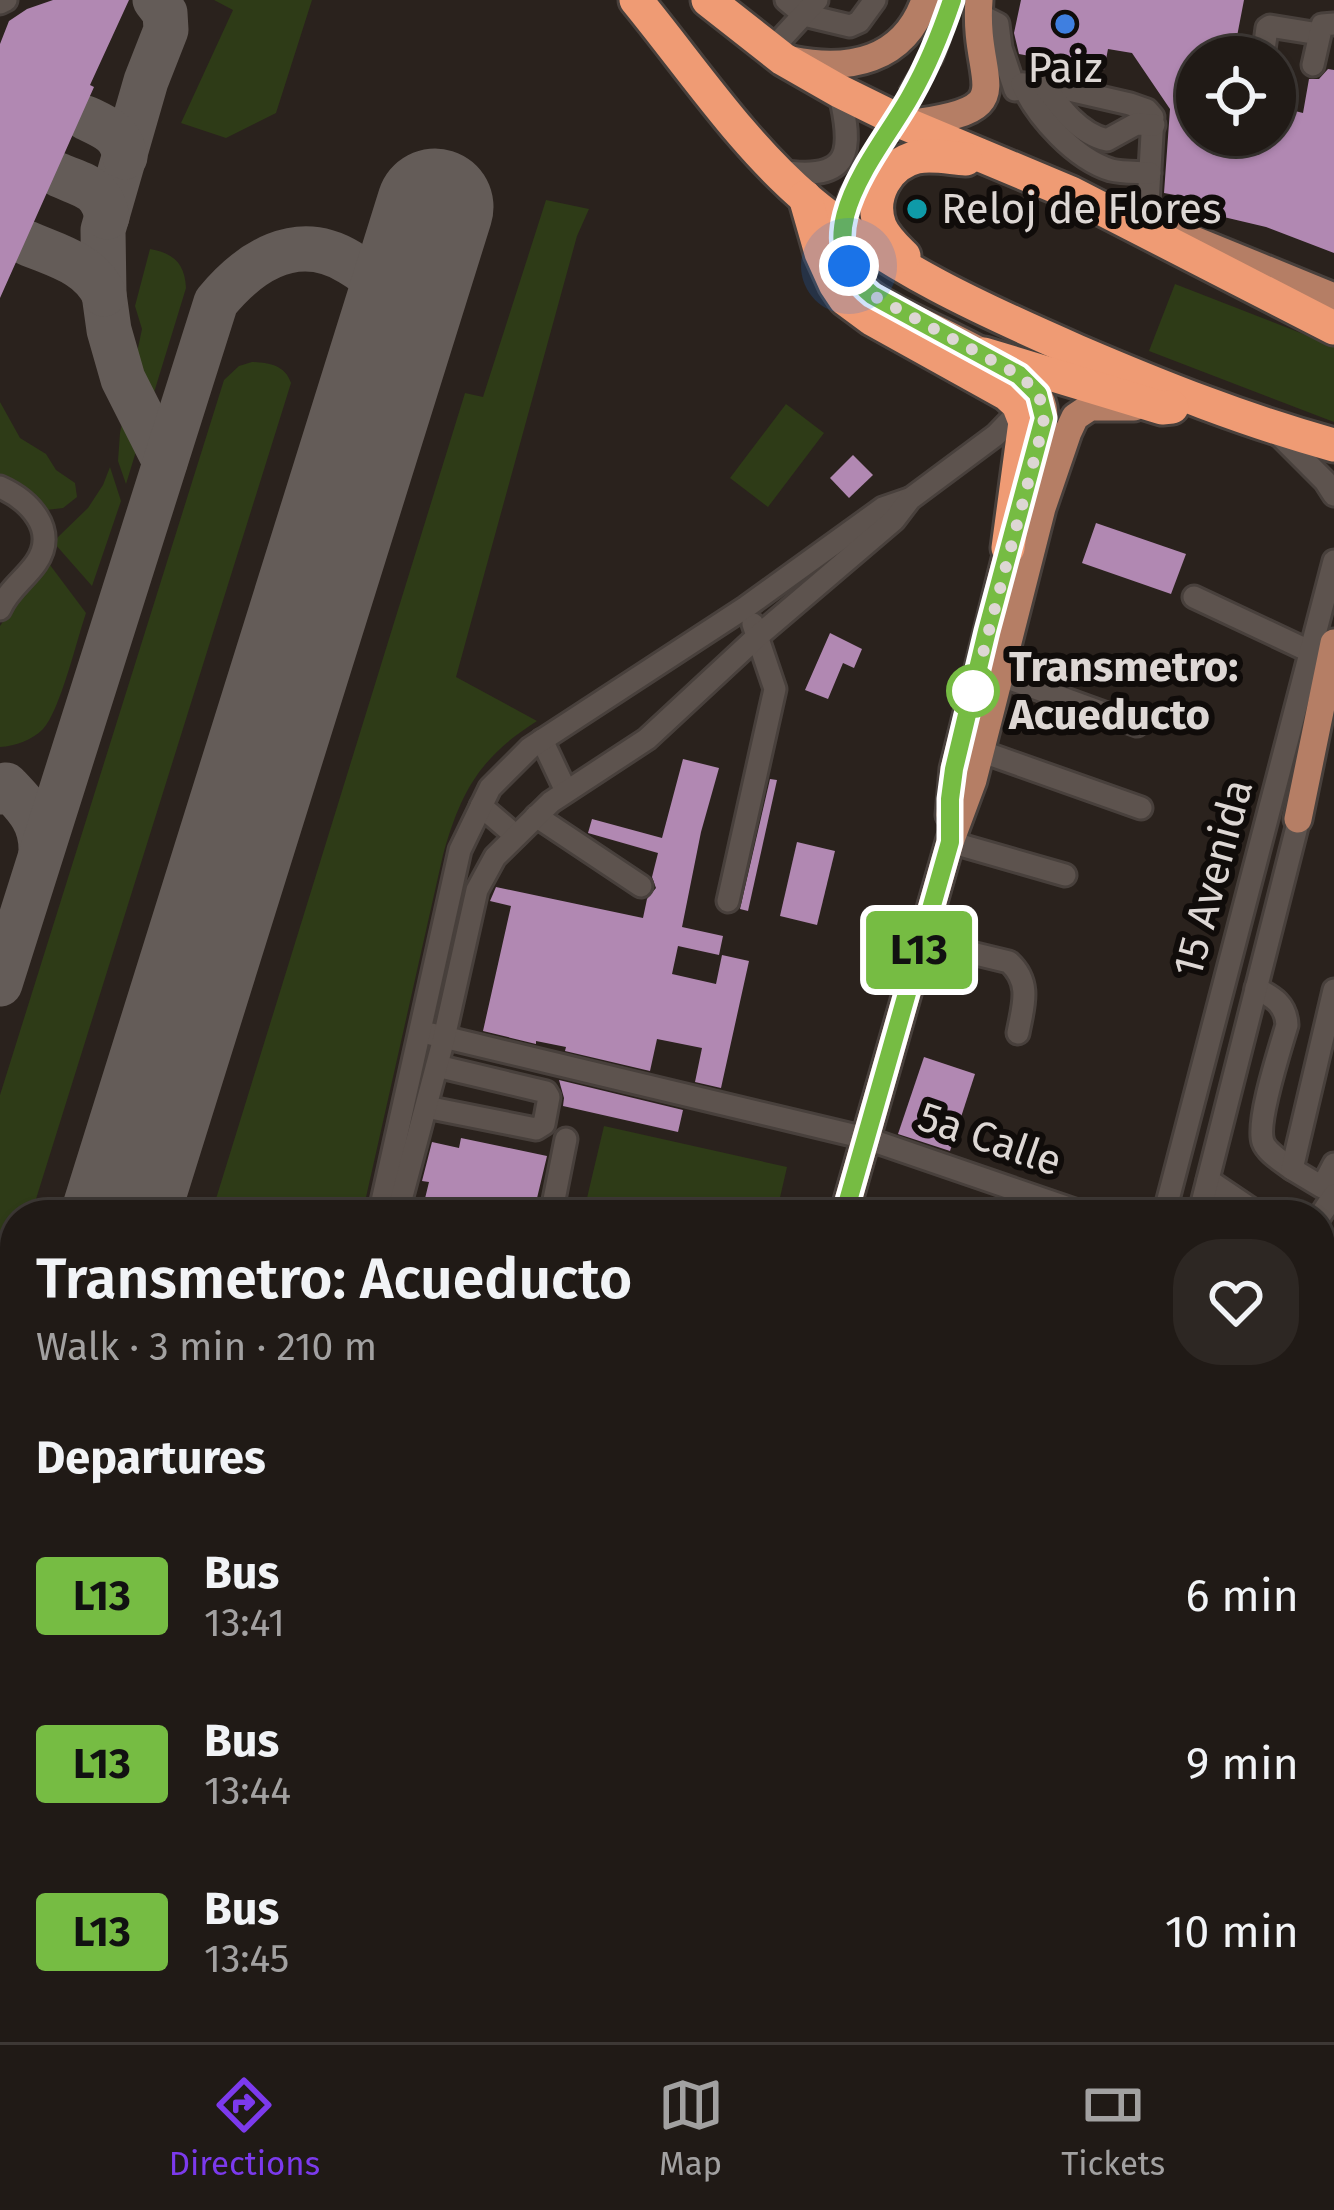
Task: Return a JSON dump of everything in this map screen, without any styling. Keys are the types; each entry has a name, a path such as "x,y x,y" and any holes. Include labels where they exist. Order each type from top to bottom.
{"highway":[{"path":"636,0 760,153 805,197 859,238 957,296 1102,362 1272,428 1334,445"},
{"path":"721,6 777,54 839,92 1071,193 1334,328"},
{"path":"957,296 890,241 879,224 876,199 888,176 916,158 998,162"},
{"path":"805,197 820,253 845,299 872,320 1007,394 1021,409 1025,427 1009,548"},
{"path":"984,354 1162,408 1203,402"}],"main road":[{"path":"777,54 832,66 872,56 904,37 925,0"},
{"path":"906,124 956,116 974,109 983,99 987,83 978,7"},
{"path":"1071,193 1334,297"},
{"path":"846,258 854,277 872,295 1019,375 1034,388 1044,411 954,769 950,842"},
{"path":"848,1200 980,752 1042,508 1072,421 1096,405 1162,408"},
{"path":"1272,428 1334,457"},
{"path":"1298,819 1323,647"}],"street":[{"path":"786,0 850,26 860,22 875,0"},
{"path":"978,7 998,24 1001,48 1027,86 1097,138 1107,140 1136,124 1154,125"},
{"path":"777,54 811,8"},
{"path":"1266,36 1270,26 1327,29 1313,65"},
{"path":"1027,86 1031,104 1048,125 1090,160 1114,171 1150,173"},
{"path":"983,99 1027,86 1147,110 1154,117 1147,221"},
{"path":"779,171 817,174 840,161 848,149 849,133 839,92"},
{"path":"401,1200 477,890 495,857 566,791 646,739 894,520 910,499 996,435 1021,409"},
{"path":"1272,428 1334,495"},
{"path":"0,487 20,496 33,509 43,525 43,546 41,557 0,609"},
{"path":"382,1200 460,850 490,788 530,748 746,607 883,508 910,499"},
{"name":"15 Avenida","path":"1168,1200 1323,647 1334,560"},
{"path":"1194,597 1323,647"},
{"path":"728,901 775,689 746,607"},
{"path":"999,675 1137,725"},
{"name":"15 Avenida","path":"1203,1200 1298,819 1334,709"},
{"path":"542,740 566,791"},
{"path":"980,752 1141,808"},
{"path":"482,806 516,836"},
{"path":"536,816 641,886"},
{"path":"950,842 1065,874"},
{"path":"922,941 1009,962 1019,971 1026,987 1018,1033"},
{"path":"1256,988 1276,999 1286,1013 1287,1025 1263,1116 1265,1148 1330,1191 1334,1164"},
{"path":"1292,1169 1334,990"},
{"name":"5a Calle","path":"418,1031 865,1138 1045,1200"},
{"path":"426,1107 536,1129 544,1124 546,1092 436,1066"},
{"path":"553,1200 566,1139"},
{"path":"1208,1180 1238,1200"}],"green space":[{"path":"214,0 312,0 276,113 226,138 181,123 233,10"},
{"path":"546,200 589,209 577,236 456,677 537,721 487,762 466,794 450,832 365,1200 216,1200 465,393 483,397"},
{"path":"150,249 176,261 186,288 126,484 118,461 120,433 142,329 135,306"},
{"path":"1175,284 1334,346 1334,422 1149,351"},
{"path":"270,364 281,369 291,383 36,1200 0,1200 0,1095 224,380 239,366"},
{"path":"0,402 20,438 46,454 56,470 75,483 77,497 63,508 46,510 0,476"},
{"path":"786,404 824,433 768,507 730,478"},
{"path":"110,467 121,501 92,586 55,544 88,508"},
{"path":"50,565 86,613 49,720 29,739 0,747 0,626 30,582"},
{"path":"604,1126 787,1167 779,1200 587,1200"}],"building":[{"path":"53,0 129,0 0,298 0,44 9,21"},
{"path":"1021,0 1244,0 1237,36 1176,36 1176,156 1296,156 1296,111 1303,113 1309,79 1334,70 1334,253 1266,227 1211,214 1213,202 1164,193 1170,109 1132,53 1108,49 1104,70 1019,54 1014,33"},
{"path":"853,455 873,475 849,498 830,478"},
{"path":"1096,523 1186,554 1171,594 1082,563"},
{"path":"830,633 862,649 854,668 843,663 828,699 805,690"},
{"path":"683,759 719,768 682,927 723,936 719,955 678,946 672,974 716,984 722,955 749,961 721,1088 695,1082 702,1048 657,1039 650,1071 565,1051 566,1047 483,1031 511,906 490,901 496,887 643,918 647,899 656,888 652,877 658,853 588,833 592,819 662,838"},
{"path":"770,779 777,780 748,911 740,909"},
{"path":"797,842 835,851 817,925 780,916"},
{"path":"924,1057 975,1074 950,1151 898,1134"},
{"path":"559,1080 683,1110 678,1132 563,1106"},
{"path":"461,1138 547,1156 537,1200 425,1200 429,1182 422,1181 432,1142 459,1148"}],"taxiway":[{"path":"155,0 165,13 166,30 146,81 103,230 104,294 123,379 165,462"},
{"path":"86,118 107,128 125,157"},
{"path":"59,175 96,193 107,217"},
{"path":"27,243 81,268 104,294"},
{"path":"0,984 216,302 259,263 293,250 311,249 349,262 373,279 386,298 397,330"},
{"path":"0,792 6,785 31,815 41,852"}],"runway":[{"path":"125,1200 435,207"}],"tunnel":[{"path":"843,242 844,214 851,195 932,56 952,0"}],"bus line":[{"name":"L13","path":"848,1200 950,842 954,769 1044,418 1038,394 1019,375 872,295 854,277 846,258 842,225 850,195 932,56 952,0"}],"place":[{"name":"Paiz","path":"1065,24"},
{"name":"Reloj de Flores","path":"917,209"},
{"name":"Transmetro: Acueducto","path":"973,691"}],"route":[{"path":"849,266 872,295 1019,375 1043,405 1043,426 973,691"}]}
